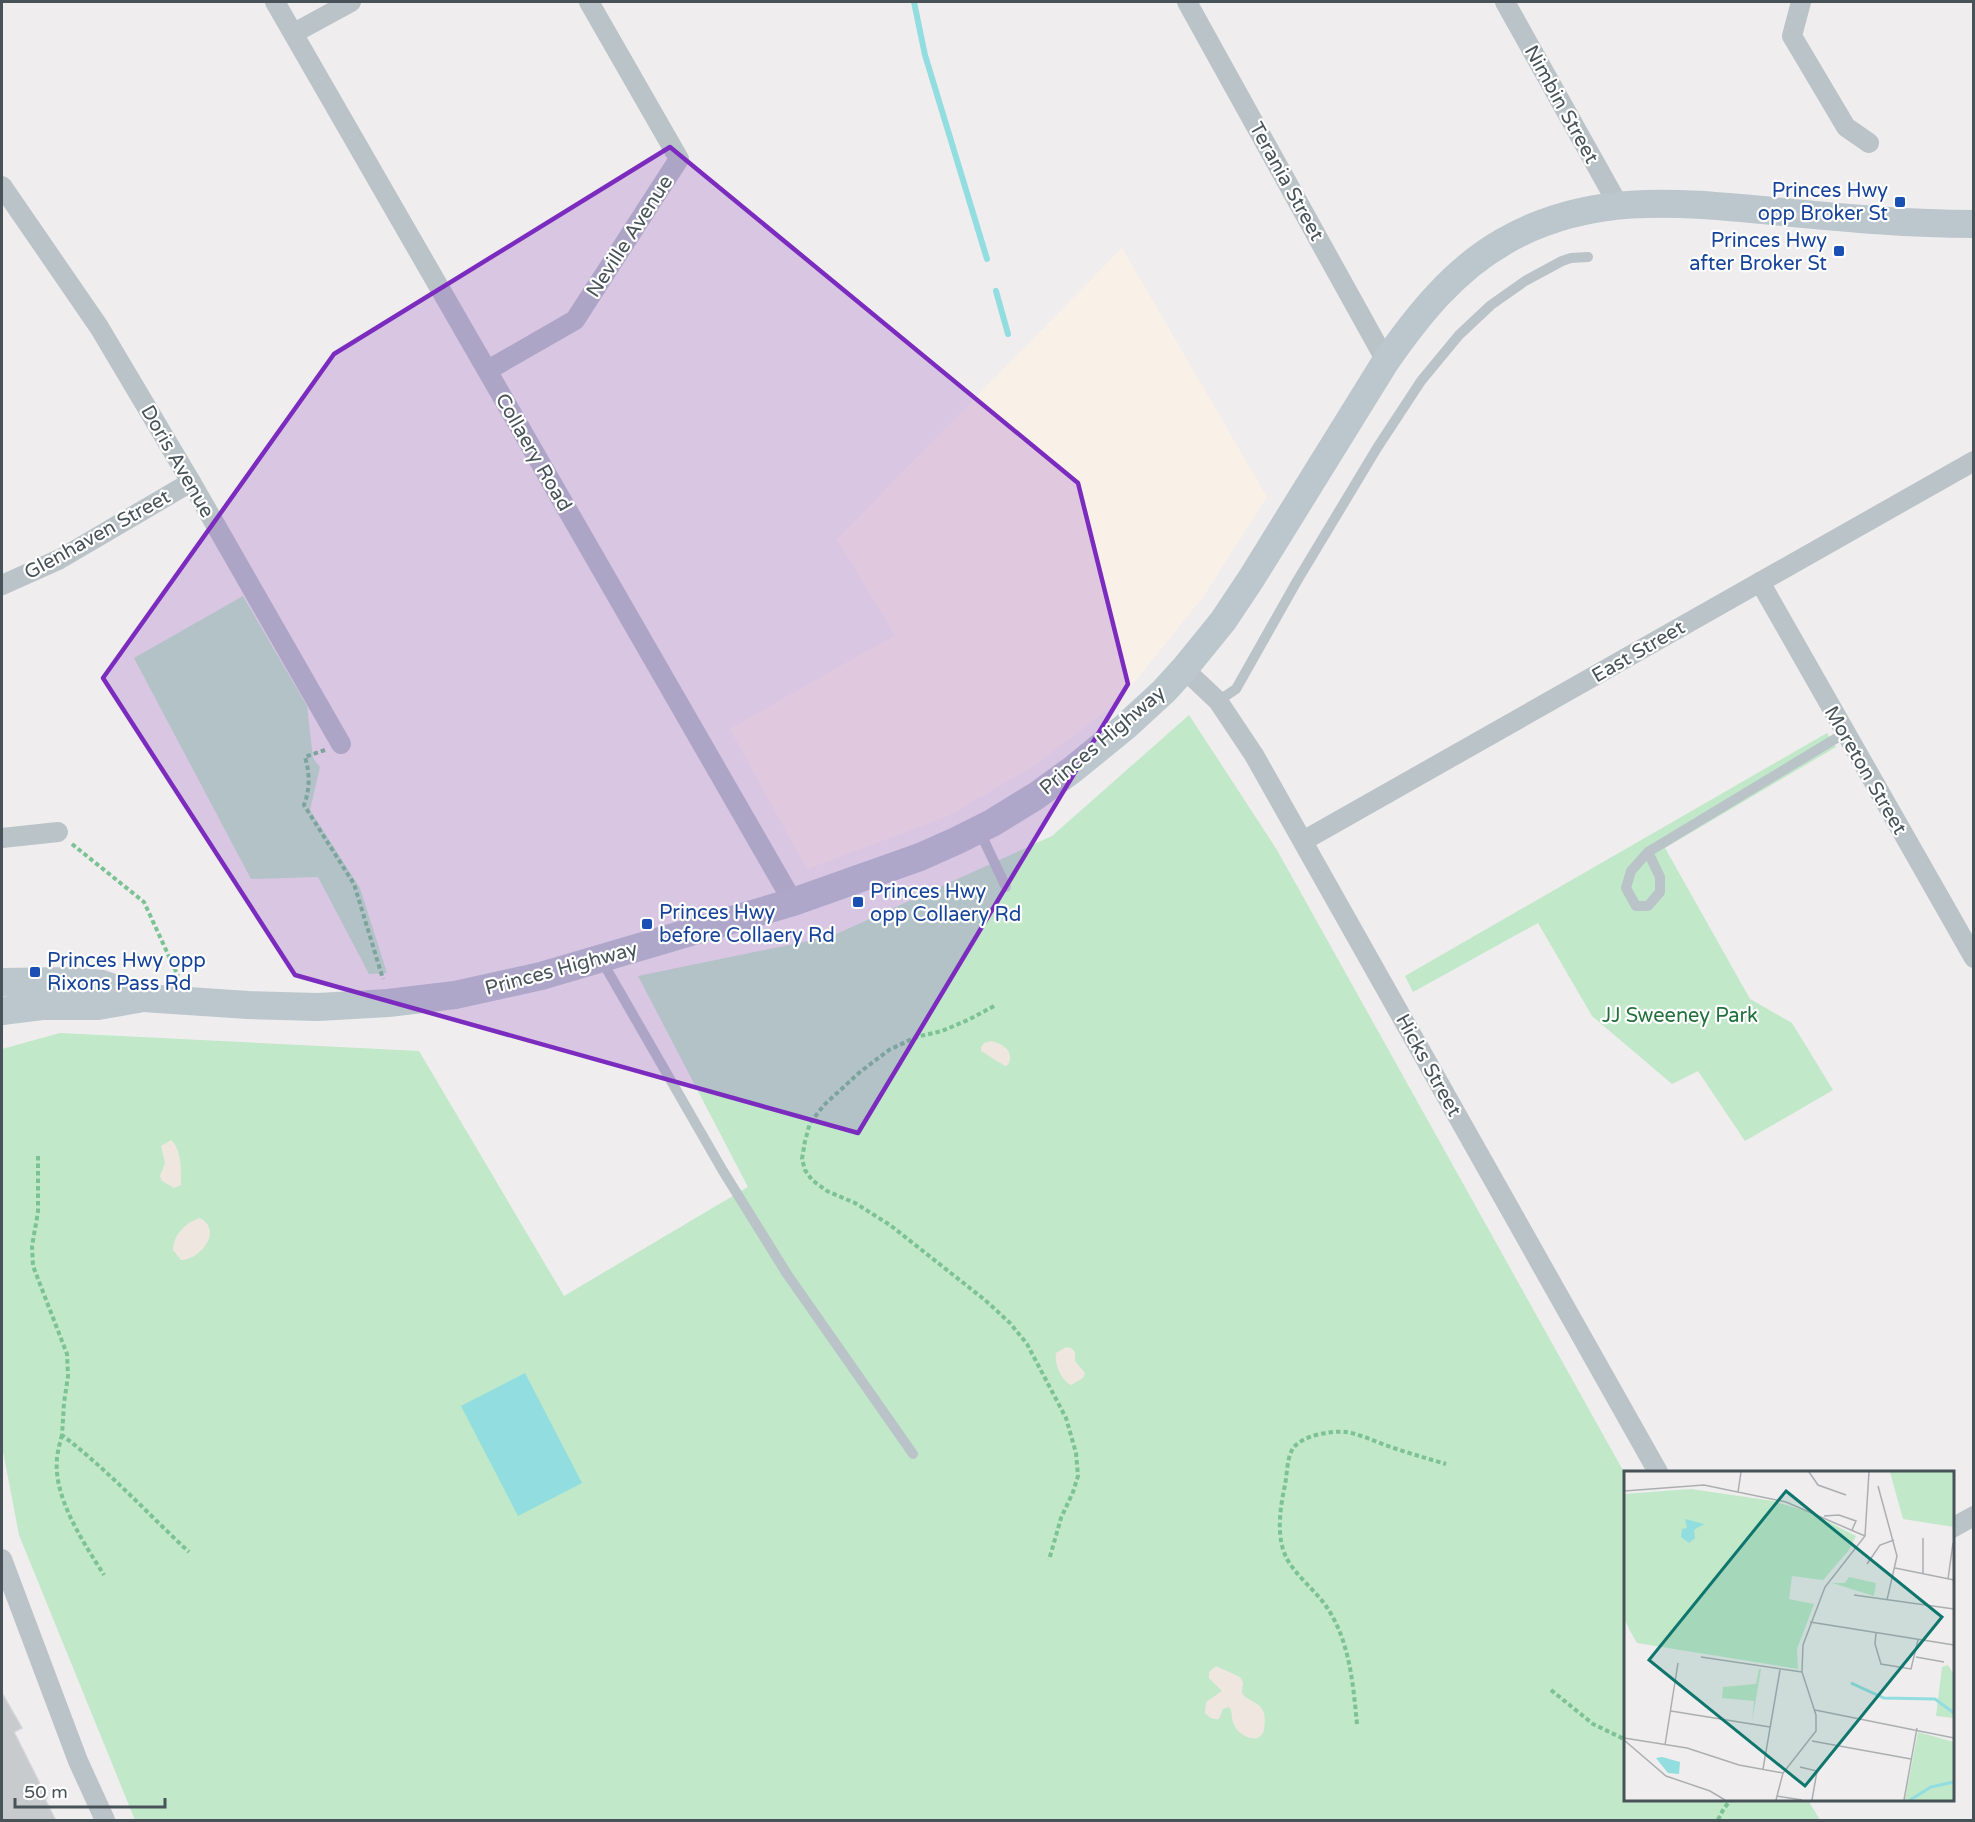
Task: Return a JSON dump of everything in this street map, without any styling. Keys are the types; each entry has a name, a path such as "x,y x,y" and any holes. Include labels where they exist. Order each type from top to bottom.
{"main road":[{"name":"Princes Highway","path":"2,1011 42,1006 98,1006 143,998 248,1005 318,1006 388,1003 444,997 496,987 793,902 920,857 979,829 1036,796 1072,771 1164,691 1228,613 1386,361 1413,324 1440,292 1494,247 1526,230 1569,215 1619,206 1667,203 1889,222 1974,224"},
{"name":"Princes Highway","path":"2,982 102,984 143,998"}],"street":[{"name":"Collaery Road","path":"275,2 793,902"},
{"path":"294,33 351,2"},
{"name":"Neville Avenue","path":"488,370 575,320 679,159 589,2"},
{"name":"Terania Street","path":"1187,2 1386,361"},
{"name":"Nimbin Street","path":"1506,2 1619,206"},
{"path":"1801,2 1792,36 1846,127 1869,143"},
{"name":"Doris Avenue","path":"2,186 99,327 341,744"},
{"name":"East Street","path":"1303,841 1974,461"},
{"name":"Glenhaven Street","path":"2,585 60,560 191,482"},
{"name":"Moreton Street","path":"1760,582 1974,958"},
{"name":"Hicks Street","path":"1184,669 1218,702 1254,755 1657,1471"},
{"path":"2,838 58,832"},
{"path":"1954,1527 1974,1516"},
{"path":"2,1559 78,1761 105,1821"}],"lane":[{"path":"1218,702 1236,689 1297,580 1377,448 1421,381 1460,335 1491,305 1525,281 1562,261 1588,257"},
{"path":"1648,852 1660,877 1660,892 1648,906 1636,906 1626,888 1631,871 1648,852 1845,734"},
{"path":"979,829 1006,887"},
{"path":"601,958 723,1171 786,1274 914,1454"}],"path":[{"path":"341,744 305,758 309,770 309,785 304,805 354,884 384,980"},
{"path":"58,832 144,902 178,976"},
{"path":"993,1006 942,1031 916,1037 890,1050 860,1071 824,1105 810,1123 802,1159 805,1170 812,1180 827,1191 855,1203 915,1244 994,1308 1027,1344 1066,1418 1076,1453 1078,1476 1061,1518 1048,1560"},
{"path":"38,1156 38,1212 32,1246 33,1266 67,1354 68,1376 62,1435 56,1460 59,1481 66,1508 104,1575"},
{"path":"1357,1724 1352,1676 1342,1636 1328,1608 1313,1588 1293,1569 1285,1556 1280,1520 1292,1450 1297,1443 1307,1438 1344,1432 1446,1464"},
{"path":"62,1435 87,1454 189,1552"},
{"path":"1551,1690 1593,1724 1624,1739"},
{"path":"1718,1821 1730,1801"}],"highlighted area":[{"path":"670,147 1078,483 1128,684 858,1133 295,975 103,678 334,354"}],"shaded area":[{"path":"1122,248 1267,497 1203,597 1119,701 1035,765 948,816 807,869 730,729 895,635 837,539"}],"green space":[{"path":"243,596 307,706 313,758 320,767 310,810 360,888 387,973 369,974 318,877 251,879 134,658"},
{"path":"1189,715 1277,850 1624,1472 1624,1801 1809,1801 1820,1820 135,1820 19,1535 2,1446 2,1049 60,1033 419,1051 564,1296 748,1187 638,976 832,936 1052,836"},
{"name":"JJ Sweeney Park","path":"1827,733 1836,747 1665,848 1750,999 1792,1023 1833,1090 1745,1141 1698,1071 1672,1084 1592,1016 1538,923 1413,992 1405,976"}],"sand":[{"path":"991,1041 1007,1049 1010,1056 1008,1065 1005,1066 981,1051 984,1043"},
{"path":"171,1140 177,1149 181,1167 181,1185 174,1188 162,1181 160,1176 165,1163 161,1146"},
{"path":"200,1218 207,1224 210,1231 206,1245 194,1256 181,1260 173,1250 175,1239 185,1226"},
{"path":"1066,1347 1075,1352 1075,1361 1085,1373 1083,1378 1071,1385 1061,1375 1056,1362 1056,1353"},
{"path":"1216,1666 1240,1677 1243,1682 1244,1696 1256,1703 1264,1712 1264,1729 1259,1737 1246,1737 1238,1731 1233,1723 1231,1709 1228,1707 1223,1709 1219,1719 1212,1718 1205,1713 1206,1702 1222,1691 1209,1678 1209,1672"}],"water":[{"path":"525,1373 582,1483 518,1516 461,1406"}],"building":[{"path":"2,1693 22,1728 14,1732 56,1821 2,1821"}],"waterway":[{"path":"914,2 925,55 987,259"},
{"path":"996,291 1008,334"}],"place":[{"name":"Princes Hwy opp Broker St","path":"1900,202"},
{"name":"Princes Hwy after Broker St","path":"1839,251"},
{"name":"Princes Hwy opp Collaery Rd","path":"858,902"},
{"name":"Princes Hwy before Collaery Rd","path":"647,924"},
{"name":"Princes Hwy opp Rixons Pass Rd","path":"35,972"}]}
